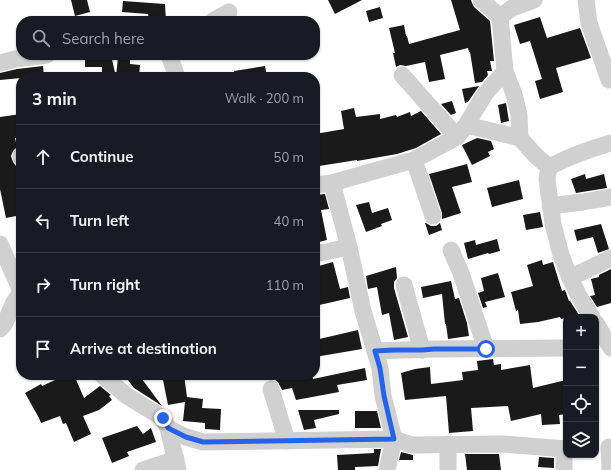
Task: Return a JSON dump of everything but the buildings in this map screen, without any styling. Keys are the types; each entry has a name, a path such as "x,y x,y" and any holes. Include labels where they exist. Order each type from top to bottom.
{"street":[{"path":"481,0 508,8 534,0"},
{"path":"586,0 589,23 609,80"},
{"path":"508,8 505,71 514,94 519,115 520,138 536,156 549,167"},
{"path":"222,16 229,12"},
{"path":"0,64 16,59"},
{"path":"171,60 174,72"},
{"path":"320,184 332,183 414,160 462,131 485,94 505,71"},
{"path":"402,75 462,131 520,138"},
{"path":"549,167 593,148 611,143"},
{"path":"414,160 433,216"},
{"path":"549,167 547,179 550,206 561,255 570,278 590,314"},
{"path":"332,183 349,247 363,311 380,368 384,396 394,439 387,470"},
{"path":"550,206 611,197"},
{"path":"0,244 14,304 5,323 0,329"},
{"path":"320,253 349,247"},
{"path":"451,250 462,273 486,349"},
{"path":"570,278 611,258"},
{"path":"404,285 422,350"},
{"path":"599,330 606,347"},
{"path":"375,351 563,348"},
{"path":"108,380 127,396 163,418 168,428 177,464 144,470"},
{"path":"271,390 287,441"},
{"path":"168,428 186,437 203,442 394,439 412,445 503,444 563,449"},
{"path":"448,444 448,470"},
{"path":"605,448 610,470"},
{"path":"564,470 565,458"}],"route":[{"path":"163,418 168,428 186,437 203,442 394,439 384,396 380,368 375,351 486,349"}]}
